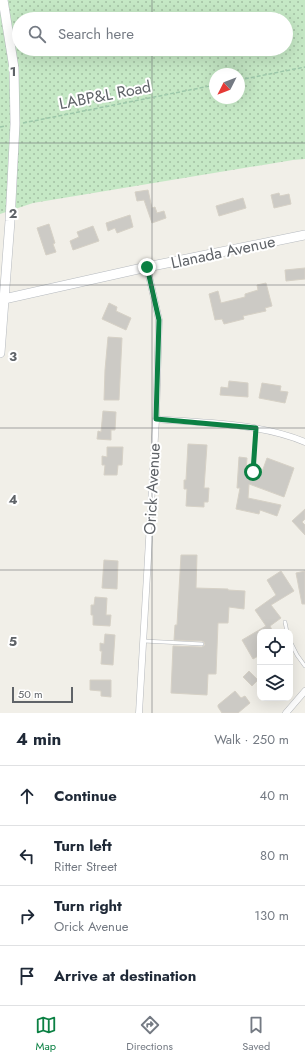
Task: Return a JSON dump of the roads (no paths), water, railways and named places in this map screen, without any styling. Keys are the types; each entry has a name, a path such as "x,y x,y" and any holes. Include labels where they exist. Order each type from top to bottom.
{"main road":[{"path":"3,0 12,56"},
{"path":"0,354 2,300 15,124 14,68 12,56"},
{"name":"Llanada Avenue","path":"2,300 147,267 305,235"}],"street":[{"name":"Orick Avenue","path":"139,713 156,419 159,320 147,267"},
{"path":"156,419 256,428 290,436 305,442"},
{"path":"286,713 305,691"}],"lane":[{"path":"253,472 256,428"},
{"path":"285,622 286,629"},
{"path":"143,641 202,644"},
{"path":"293,647 305,666"}]}
